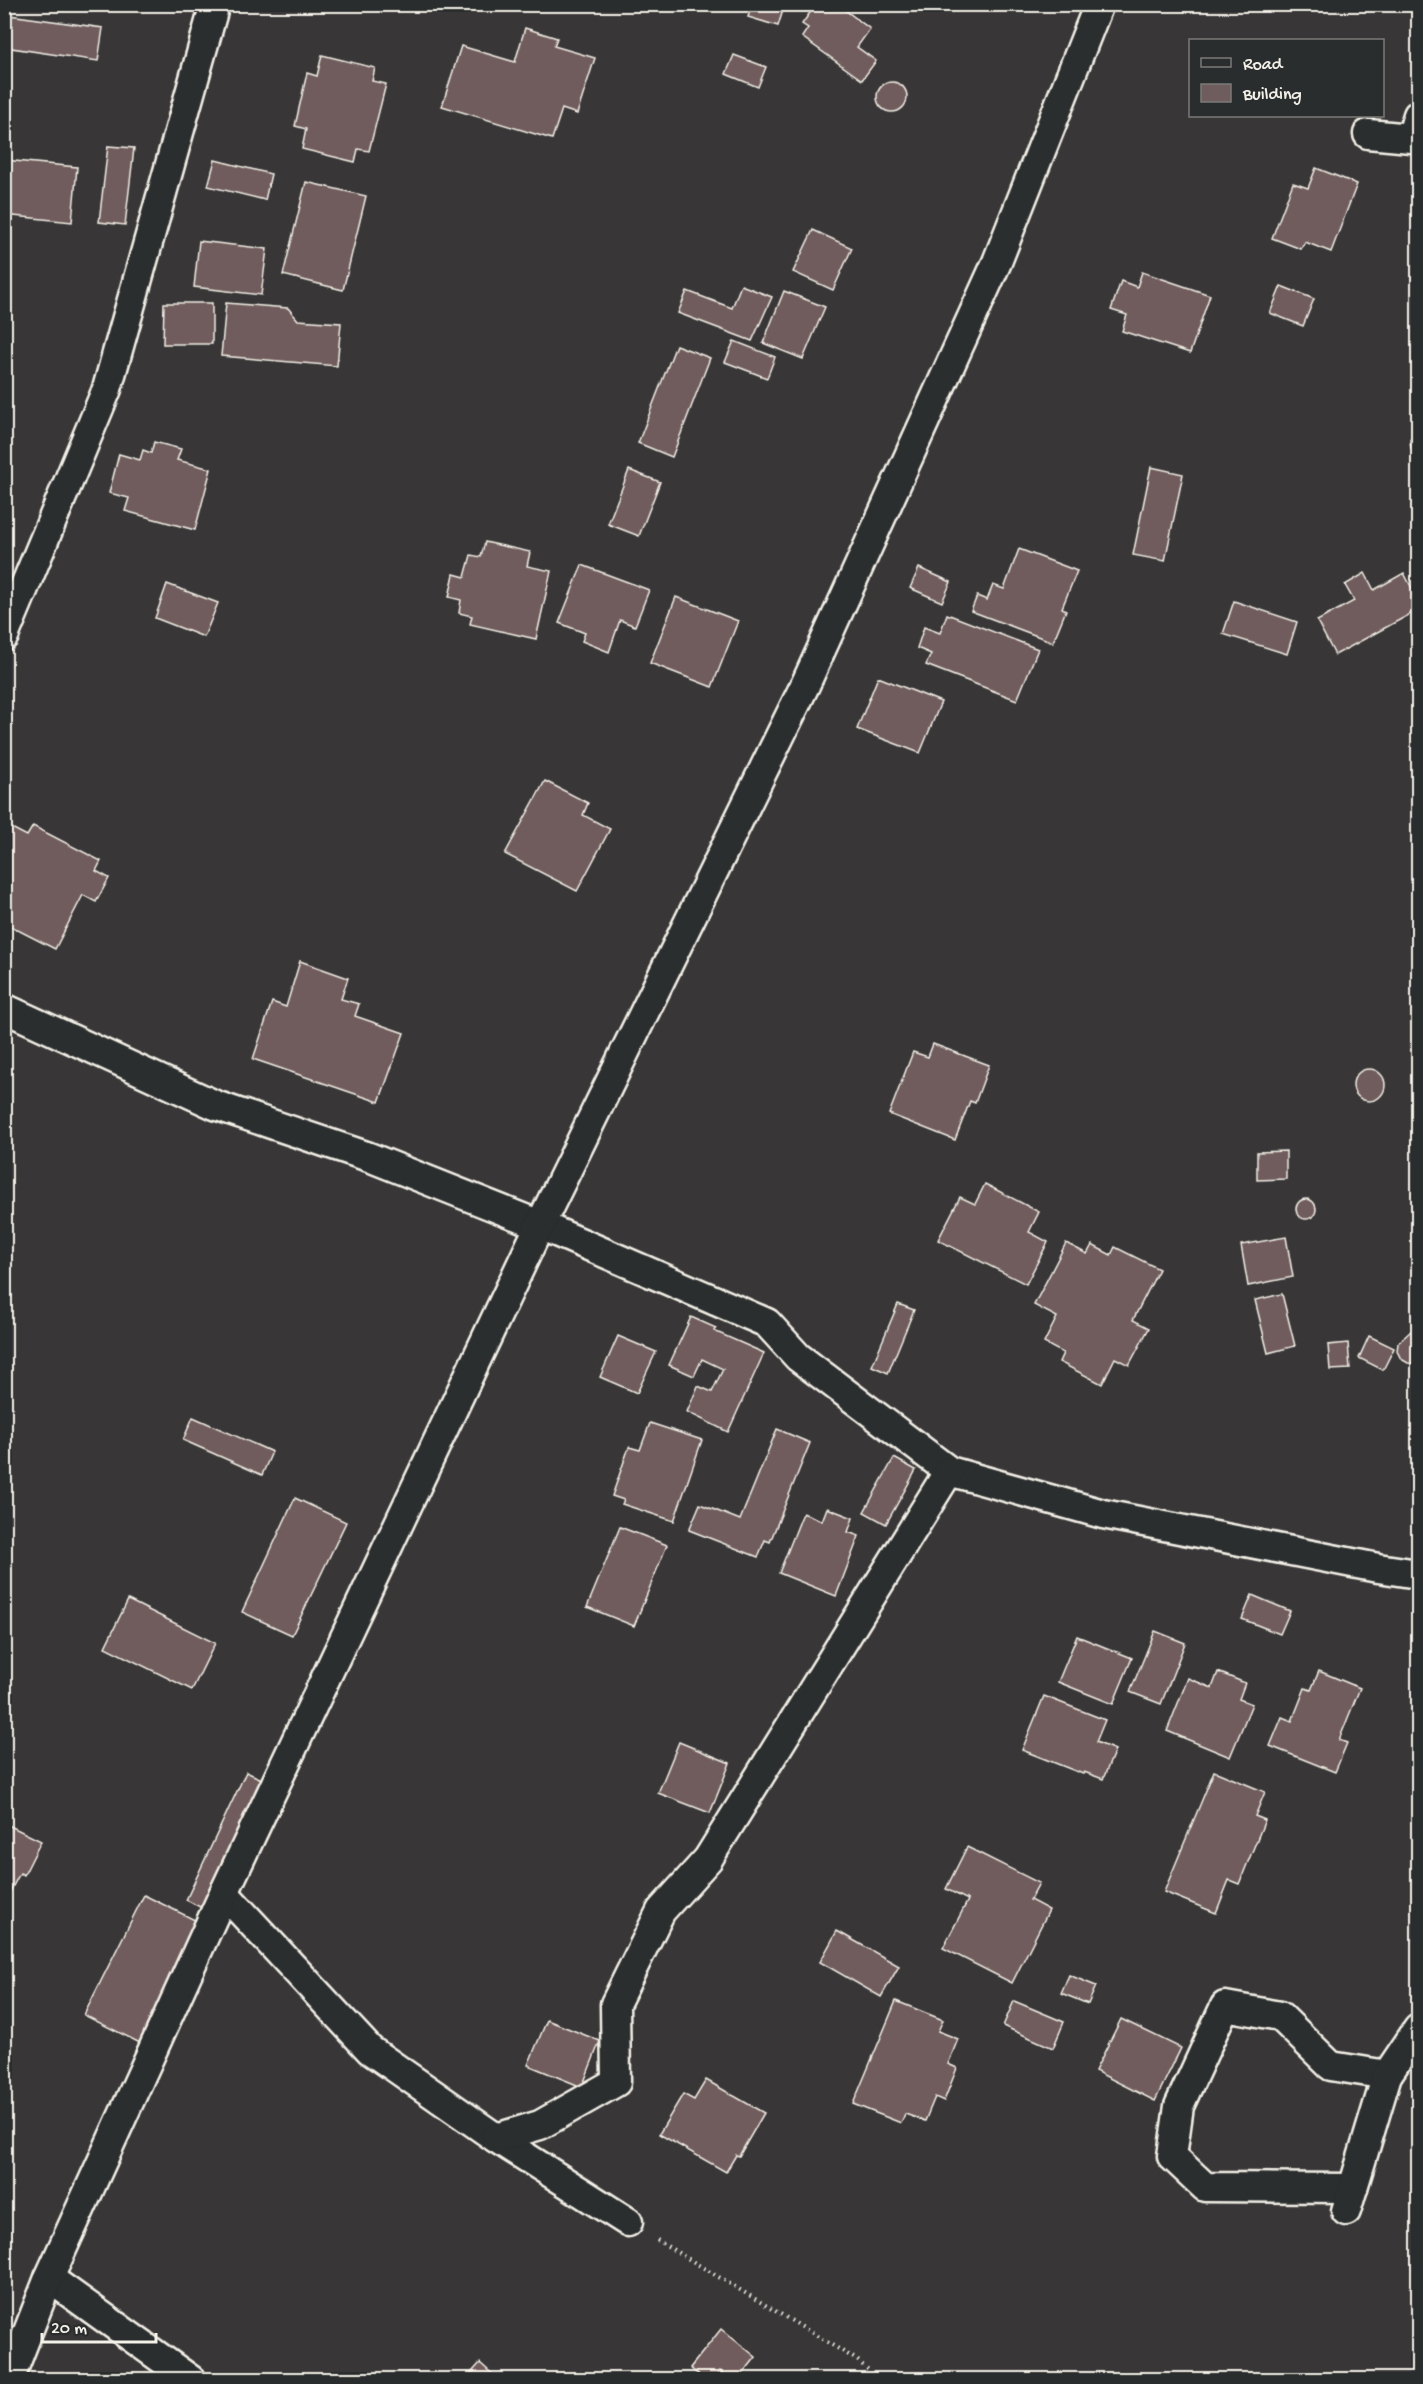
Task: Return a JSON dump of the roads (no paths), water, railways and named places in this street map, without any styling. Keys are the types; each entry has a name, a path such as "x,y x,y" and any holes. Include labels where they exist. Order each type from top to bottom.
{"street":[{"path":"4,636 15,583 107,389 215,4"},
{"path":"9,2379 49,2278 224,1893 540,1225 816,662 997,262 1099,4"},
{"path":"1368,134 1411,138 1419,115"},
{"path":"4,1008 215,1105 369,1157 540,1225 767,1323 798,1357 949,1471 1103,1514 1366,1566 1419,1574"},
{"path":"496,2138 540,2125 616,2082 615,2004 661,1911 708,1859 949,1471"},
{"path":"224,1893 370,2050 496,2138 628,2222"},
{"path":"1387,2074 1330,2066 1280,2016 1226,2006 1179,2106 1172,2156 1205,2187 1349,2200 1387,2074 1419,2029"},
{"path":"49,2278 191,2379"}]}
